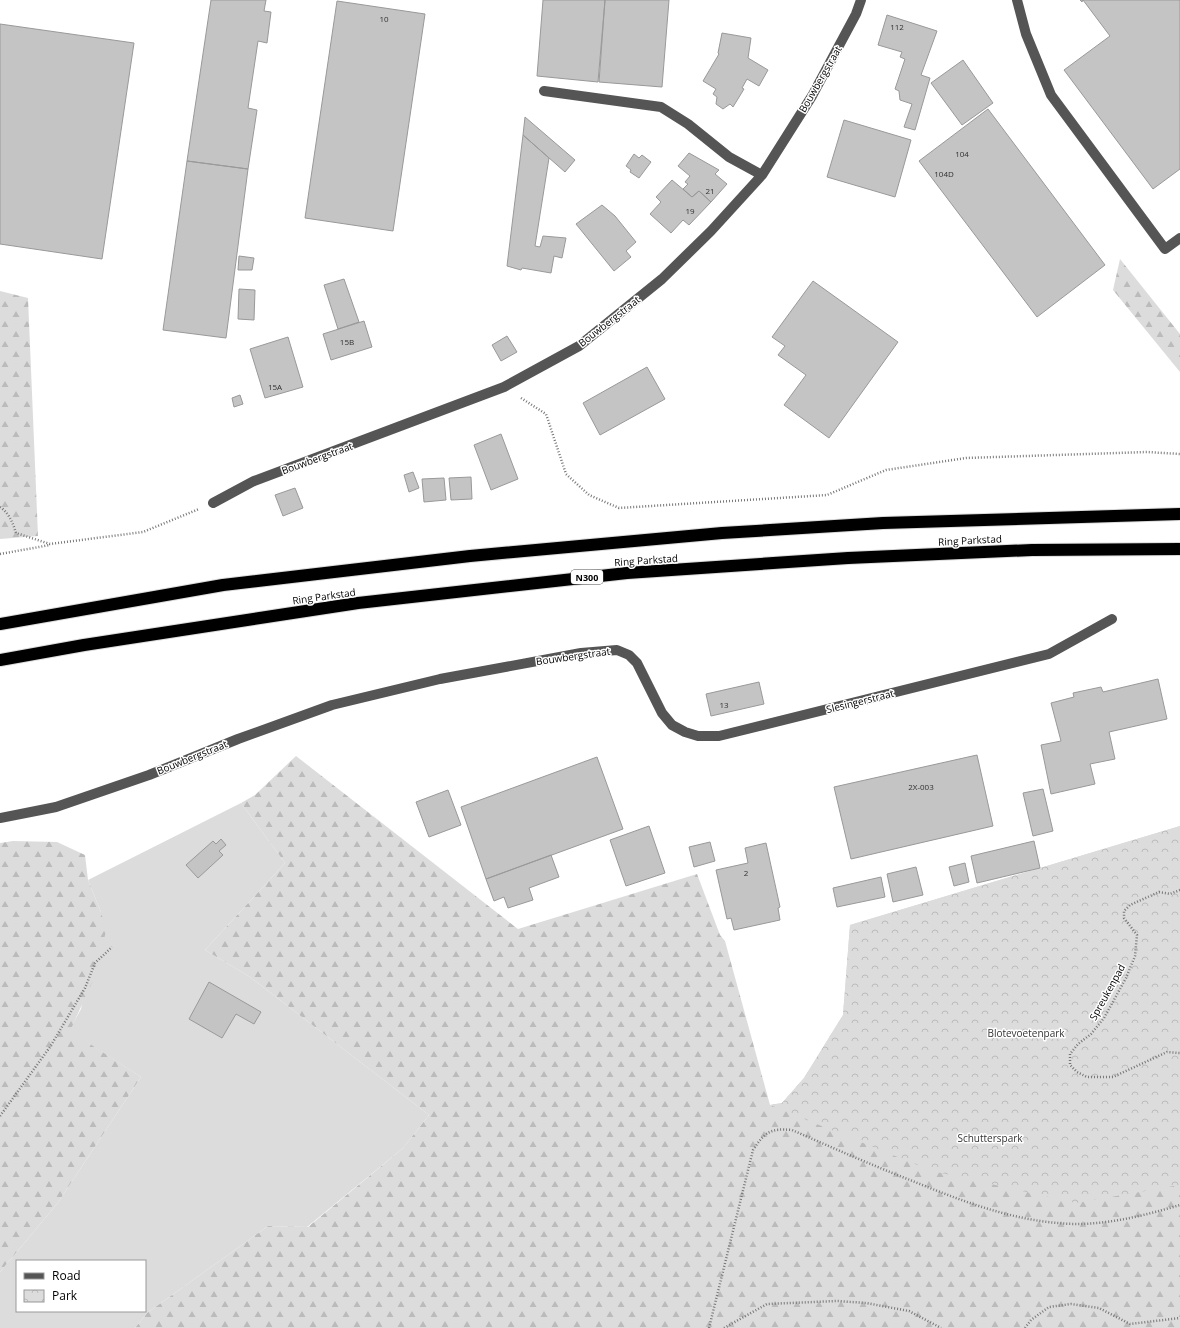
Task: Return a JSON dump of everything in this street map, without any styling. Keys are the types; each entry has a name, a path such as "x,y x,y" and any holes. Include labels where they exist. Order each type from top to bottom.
{"highway":[{"name":"Ring Parkstad","path":"0,624 223,585 493,554 722,533 883,523 1180,514"},
{"name":"Ring Parkstad","path":"0,660 84,645 358,603 627,573 848,558 1032,550 1180,548"}],"street":[{"name":"Bouwbergstraat","path":"213,503 254,481 504,387 579,346 662,279 711,231 762,175 812,96 856,14 861,0"},
{"path":"1017,0 1026,34 1050,95 1165,249 1180,238"},
{"path":"544,91 661,107 688,124 729,157 762,175"},
{"name":"Slesingerstraat","path":"637,663 662,713 672,725 698,736 719,736 1049,654 1112,619"},
{"name":"Bouwbergstraat","path":"0,818 56,807 149,775 238,739 332,705 440,679 581,654 617,650 629,654 637,663"}],"path":[{"path":"504,387 546,414 566,474 589,496 619,508 827,496 886,470 966,458 1147,452 1180,454"},
{"path":"0,554 50,544 143,532 213,503"},
{"path":"0,507 5,510 16,533 50,544"},
{"name":"Spreukenpad","path":"1180,890 1170,894 1159,892 1130,905 1124,911 1124,918 1137,935 1135,956 1126,978 1104,1018 1091,1034 1078,1044 1070,1054 1070,1065 1077,1072 1086,1077 1113,1077 1167,1052 1180,1053"},
{"path":"0,1116 50,1047 85,988 95,963 112,947"},
{"path":"709,1328 753,1150 763,1136 772,1130 792,1130 947,1195 1012,1216 1044,1222 1077,1224 1137,1217 1180,1206"},
{"path":"724,1328 767,1304 837,1301 866,1303 909,1311 941,1328"},
{"path":"1025,1328 1031,1320 1049,1307 1071,1304 1099,1308 1130,1324 1180,1318"}],"green space":[{"path":"1120,259 1180,334 1180,372 1113,290"},
{"path":"0,291 28,298 38,536 0,539"},
{"name":"Schutterspark","path":"296,756 518,929 697,874 720,935 725,941 770,1105 782,1103 804,1078 843,1015 850,925 1180,826 1180,1328 135,1328 147,1313 268,1226 308,1227 403,1148 429,1115 250,977 205,950 285,863 241,803 255,795"},
{"path":"241,803 285,863 205,950 250,977 429,1115 403,1148 307,1227 268,1226 147,1313 135,1328 0,1328 0,1272 57,1204 141,1077 69,1031 81,1009 101,912 88,880"},
{"name":"Blotevoetenpark","path":"1180,826 1180,1185 1076,1203 932,1171 770,1105 782,1103 804,1078 843,1015 850,925"},
{"path":"13,841 57,842 85,855 88,880 101,912 106,931 95,976 70,1031 141,1077 57,1204 0,1272 0,843"}],"building":[{"path":"211,0 266,0 264,11 271,12 267,43 258,41 248,108 257,110 248,169 187,161"},
{"path":"543,0 605,0 598,82 537,76"},
{"path":"605,0 669,0 662,87 599,82"},
{"path":"1083,0 1180,0 1180,169 1153,189 1064,70 1110,36"},
{"path":"337,1 425,14 393,231 305,218"},
{"path":"887,15 937,31 921,75 930,78 915,130 904,127 912,104 900,100 899,91 895,89 905,59 900,57 902,52 878,45"},
{"path":"0,24 134,43 102,259 0,244"},
{"path":"722,33 751,38 748,58 768,70 759,86 747,79 742,88 744,89 733,107 730,104 723,109 716,104 717,97 713,94 716,89 703,81 719,54"},
{"path":"963,60 993,103 962,125 931,83"},
{"path":"988,109 1105,265 1037,317 919,161"},
{"path":"525,117 575,160 565,172 523,135"},
{"path":"844,120 911,140 895,197 827,177"},
{"path":"523,135 549,158 535,246 540,247 543,236 566,238 562,258 554,256 551,273 522,268 521,270 507,266"},
{"path":"689,153 719,170 715,174 727,184 711,202 699,191 692,197 683,189 688,184 685,182 690,176 678,166"},
{"path":"634,154 639,158 642,155 651,162 639,178 630,172 631,170 626,166"},
{"path":"187,161 248,169 226,338 163,330"},
{"path":"672,180 692,197 699,191 711,202 689,225 683,220 671,233 650,214 661,202 656,197"},
{"path":"602,205 615,216 636,242 626,251 631,257 614,271 576,224"},
{"path":"239,256 254,258 252,270 238,270"},
{"path":"344,279 359,322 338,329 324,285"},
{"path":"813,281 898,342 829,438 784,405 806,375 778,355 785,346 772,337"},
{"path":"239,289 255,290 254,320 238,319"},
{"path":"364,321 372,347 331,360 323,334"},
{"path":"507,336 517,352 501,361 492,345"},
{"path":"288,337 303,387 265,398 250,349"},
{"path":"647,367 665,399 600,435 583,403"},
{"path":"240,395 243,404 234,407 232,398"},
{"path":"501,434 518,479 491,490 474,445"},
{"path":"413,472 419,488 409,492 404,475"},
{"path":"471,477 472,499 451,500 449,478"},
{"path":"444,478 446,500 424,502 422,479"},
{"path":"295,488 303,508 283,516 275,495"},
{"path":"1158,679 1167,719 1109,732 1115,759 1090,764 1095,784 1051,794 1041,745 1061,741 1051,703 1074,697 1073,693 1101,687 1103,692"},
{"path":"759,682 764,704 711,716 706,694"},
{"path":"977,755 993,826 851,859 834,787"},
{"path":"597,757 623,829 486,879 461,807"},
{"path":"1043,789 1053,831 1033,836 1023,793"},
{"path":"448,790 461,825 429,837 416,802"},
{"path":"649,826 665,873 626,886 610,840"},
{"path":"221,839 226,845 219,851 223,855 198,878 186,865 213,841 216,844"},
{"path":"1034,841 1040,868 977,883 971,856"},
{"path":"710,842 715,861 694,867 689,847"},
{"path":"766,843 780,907 778,908 780,920 734,930 731,918 727,919 716,870 748,863 745,848"},
{"path":"551,855 559,877 529,888 533,900 508,908 504,897 494,901 486,879"},
{"path":"965,863 969,882 954,886 949,867"},
{"path":"916,867 923,895 893,902 887,874"},
{"path":"881,877 885,897 837,907 833,888"},
{"path":"209,982 261,1012 254,1024 236,1014 222,1038 189,1019"}]}
